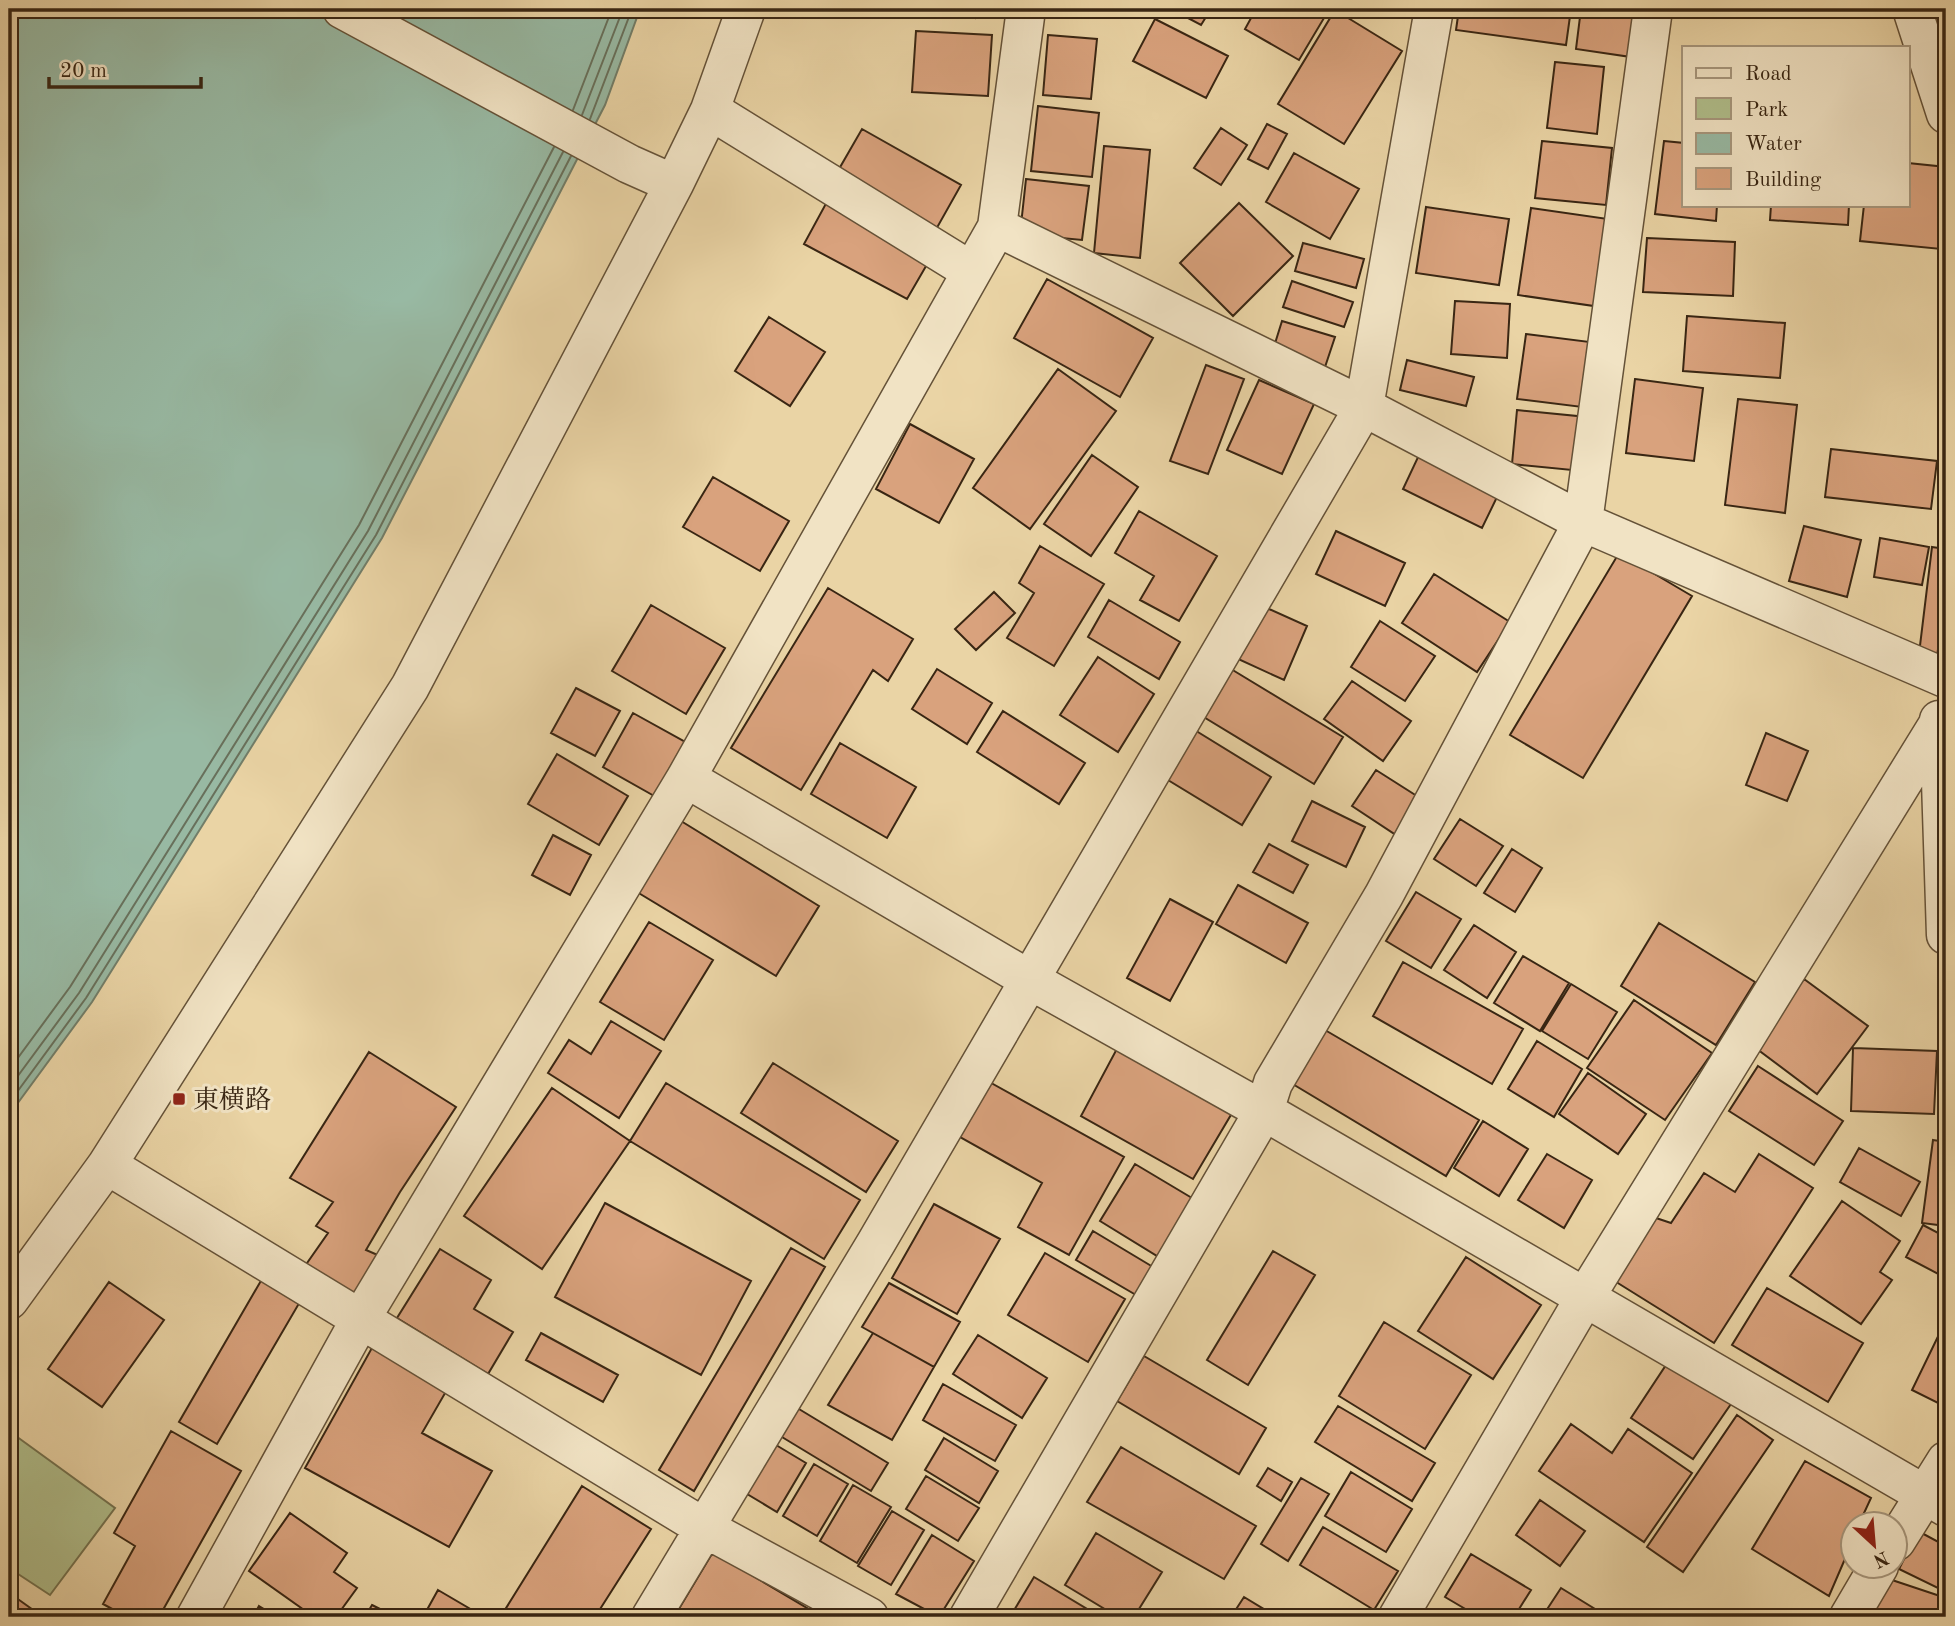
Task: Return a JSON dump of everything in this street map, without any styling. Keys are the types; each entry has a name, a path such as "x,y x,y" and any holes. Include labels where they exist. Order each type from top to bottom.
{"street":[{"path":"342,9 629,164 674,184"},
{"path":"9,1300 107,1165 410,687 674,184 710,110 746,9"},
{"path":"196,1617 360,1320 686,778 997,227 1026,9"},
{"path":"652,1617 703,1527 876,1243 1364,407 1434,9"},
{"path":"969,1617 1264,1111 1273,1083 1384,895 1583,522 1653,9"},
{"path":"1912,9 1946,114"},
{"path":"710,110 971,271"},
{"path":"997,227 1364,407 1583,522 1945,671 1939,723 1946,935"},
{"path":"1398,1617 1584,1299 1939,723"},
{"path":"686,778 1030,980 1264,1111 1935,1501"},
{"path":"107,1165 703,1527 869,1617"},
{"path":"1910,1526 1935,1501 1946,1461"},
{"path":"1849,1617 1871,1580"}],"green space":[{"path":"9,1431 115,1508 50,1595 9,1568"}],"water":[{"path":"9,9 640,9 605,105 382,538 92,1002 9,1115"}],"building":[{"path":"945,9 977,9 975,18"},
{"path":"1076,9 1096,9 1092,17"},
{"path":"1171,9 1211,9 1201,25"},
{"path":"1256,9 1319,9 1327,13 1299,60 1245,29"},
{"path":"1459,9 1571,9 1566,45 1456,30"},
{"path":"1581,9 1638,9 1631,57 1576,49"},
{"path":"1936,9 1946,9 1946,34"},
{"path":"1335,10 1402,51 1344,144 1278,104"},
{"path":"1155,19 1228,56 1206,98 1133,61"},
{"path":"916,31 992,35 988,96 912,92"},
{"path":"1048,35 1097,39 1091,99 1043,95"},
{"path":"1555,62 1604,67 1597,134 1547,128"},
{"path":"1038,106 1099,113 1092,177 1031,171"},
{"path":"1267,124 1287,134 1268,169 1248,159"},
{"path":"1221,128 1247,145 1221,185 1194,168"},
{"path":"862,129 961,185 934,233 835,176"},
{"path":"1542,141 1612,148 1606,205 1535,198"},
{"path":"1664,141 1682,143 1682,206 1717,206 1716,221 1655,214"},
{"path":"1104,146 1150,150 1140,258 1094,253"},
{"path":"1294,153 1359,189 1330,239 1266,202"},
{"path":"1910,163 1946,167 1941,249 1860,241 1864,206 1910,206"},
{"path":"1026,179 1089,186 1082,240 1020,234"},
{"path":"829,198 933,254 907,299 804,244"},
{"path":"1239,203 1293,256 1233,316 1180,263"},
{"path":"1771,206 1849,206 1848,225 1770,220"},
{"path":"1426,207 1509,219 1499,285 1416,273"},
{"path":"1531,208 1608,219 1594,306 1518,295"},
{"path":"1647,238 1735,242 1733,296 1643,292"},
{"path":"1303,243 1364,259 1356,288 1295,271"},
{"path":"1047,279 1153,338 1120,397 1014,338"},
{"path":"1292,281 1353,302 1344,327 1283,307"},
{"path":"1455,301 1510,304 1507,358 1451,354"},
{"path":"1687,316 1785,323 1780,378 1683,371"},
{"path":"769,317 825,352 790,406 735,371"},
{"path":"1282,321 1335,337 1324,370 1272,353"},
{"path":"1526,334 1590,342 1582,407 1517,399"},
{"path":"1407,360 1474,377 1466,406 1400,390"},
{"path":"1206,365 1244,379 1208,474 1170,461"},
{"path":"1058,369 1116,411 1030,529 973,488"},
{"path":"1635,379 1703,388 1694,461 1626,453"},
{"path":"1259,380 1314,404 1282,474 1227,450"},
{"path":"1738,399 1797,405 1785,513 1725,505"},
{"path":"1517,410 1587,417 1582,471 1512,464"},
{"path":"910,424 974,459 939,523 876,489"},
{"path":"1831,449 1937,461 1931,509 1825,497"},
{"path":"1092,455 1138,487 1091,556 1044,524"},
{"path":"1419,455 1498,495 1482,528 1403,489"},
{"path":"713,477 789,521 760,571 683,527"},
{"path":"1139,511 1217,556 1179,621 1140,600 1154,576 1115,553"},
{"path":"1804,526 1861,540 1847,597 1789,581"},
{"path":"1336,531 1405,563 1385,606 1316,574"},
{"path":"1880,538 1929,547 1922,585 1874,577"},
{"path":"1040,546 1104,584 1054,666 1007,638 1034,593 1019,583"},
{"path":"1932,547 1946,549 1946,588 1937,657 1919,654"},
{"path":"1619,553 1692,596 1583,778 1510,735"},
{"path":"1434,574 1510,622 1477,672 1402,623"},
{"path":"828,588 913,639 888,681 873,670 801,790 731,748"},
{"path":"994,592 1015,613 976,650 955,629"},
{"path":"1109,600 1180,642 1159,679 1088,637"},
{"path":"651,605 725,648 686,714 612,671"},
{"path":"1260,605 1307,626 1284,680 1236,658"},
{"path":"1380,621 1435,656 1405,701 1351,667"},
{"path":"1098,657 1154,694 1118,752 1060,715"},
{"path":"937,669 992,703 967,744 912,709"},
{"path":"1231,669 1343,737 1314,784 1202,716"},
{"path":"1352,681 1411,721 1383,761 1324,719"},
{"path":"576,688 620,711 595,756 551,733"},
{"path":"1003,711 1085,763 1059,804 977,752"},
{"path":"633,713 687,743 656,797 603,767"},
{"path":"1193,729 1271,777 1242,825 1163,777"},
{"path":"1766,733 1808,751 1787,801 1746,785"},
{"path":"840,743 916,787 887,838 811,794"},
{"path":"557,754 628,796 599,845 528,804"},
{"path":"1376,770 1420,798 1396,835 1352,806"},
{"path":"1312,801 1365,827 1346,867 1292,841"},
{"path":"1460,819 1503,846 1476,886 1434,859"},
{"path":"681,821 819,906 776,976 637,892"},
{"path":"553,835 591,855 570,895 532,875"},
{"path":"1269,844 1308,865 1293,893 1253,872"},
{"path":"1512,849 1542,868 1515,912 1484,893"},
{"path":"1238,885 1308,923 1286,963 1216,924"},
{"path":"1416,892 1461,919 1431,968 1386,941"},
{"path":"1170,899 1213,922 1170,1001 1127,978"},
{"path":"649,922 713,960 664,1040 600,1002"},
{"path":"1659,923 1755,982 1716,1045 1621,986"},
{"path":"1474,925 1516,952 1487,998 1444,970"},
{"path":"1523,956 1569,983 1540,1031 1494,1003"},
{"path":"1403,962 1523,1029 1492,1084 1373,1016"},
{"path":"1804,979 1868,1026 1817,1094 1753,1046"},
{"path":"1571,984 1617,1012 1588,1059 1542,1031"},
{"path":"1634,1000 1712,1053 1665,1120 1587,1068"},
{"path":"611,1021 661,1051 619,1118 548,1073 569,1040 591,1054"},
{"path":"1313,1023 1479,1120 1446,1176 1281,1077"},
{"path":"1537,1041 1582,1069 1554,1117 1508,1089"},
{"path":"1120,1043 1235,1108 1193,1179 1081,1116"},
{"path":"1853,1048 1937,1051 1934,1114 1851,1111"},
{"path":"369,1052 456,1107 400,1192 366,1250 380,1256 355,1298 305,1266 328,1233 316,1226 333,1202 290,1178"},
{"path":"773,1063 898,1141 866,1192 741,1113"},
{"path":"1758,1066 1843,1121 1814,1165 1729,1111"},
{"path":"1588,1073 1646,1114 1618,1154 1559,1114"},
{"path":"984,1079 1124,1157 1069,1255 1018,1227 1042,1183 953,1133"},
{"path":"666,1083 860,1200 824,1259 630,1141"},
{"path":"552,1088 630,1141 542,1269 464,1216"},
{"path":"1483,1121 1528,1149 1499,1196 1454,1168"},
{"path":"1933,1140 1946,1142 1946,1226 1922,1223"},
{"path":"1859,1148 1920,1182 1901,1216 1840,1182"},
{"path":"1547,1154 1592,1180 1564,1228 1518,1200"},
{"path":"1759,1154 1813,1188 1714,1343 1613,1280 1653,1217 1671,1223 1704,1173 1735,1192"},
{"path":"1135,1164 1197,1201 1162,1259 1100,1221"},
{"path":"1842,1201 1900,1241 1880,1272 1892,1280 1861,1324 1790,1276"},
{"path":"605,1203 751,1281 701,1375 555,1297"},
{"path":"934,1204 1000,1239 957,1314 892,1278"},
{"path":"1923,1225 1946,1237 1946,1278 1906,1257"},
{"path":"1093,1231 1153,1267 1136,1295 1076,1260"},
{"path":"791,1248 825,1267 694,1491 659,1470"},
{"path":"440,1249 491,1280 474,1309 513,1332 488,1374 397,1318"},
{"path":"1273,1251 1315,1275 1248,1385 1207,1360"},
{"path":"1045,1253 1125,1299 1088,1362 1008,1315"},
{"path":"1466,1257 1541,1305 1493,1379 1418,1331"},
{"path":"262,1279 301,1300 217,1444 179,1422"},
{"path":"109,1282 164,1320 102,1407 48,1369"},
{"path":"889,1283 960,1322 934,1367 862,1327"},
{"path":"1767,1288 1863,1343 1828,1402 1732,1345"},
{"path":"1946,1320 1946,1407 1912,1390"},
{"path":"1384,1322 1471,1375 1425,1449 1339,1396"},
{"path":"541,1333 618,1375 603,1402 526,1360"},
{"path":"873,1333 934,1367 892,1440 828,1405"},
{"path":"978,1335 1047,1378 1022,1418 953,1374"},
{"path":"373,1346 448,1388 422,1433 492,1471 449,1547 305,1468"},
{"path":"1144,1356 1266,1428 1239,1474 1117,1401"},
{"path":"1670,1359 1733,1401 1693,1459 1631,1418"},
{"path":"943,1384 1016,1425 995,1461 923,1420"},
{"path":"794,1406 888,1463 871,1491 777,1434"},
{"path":"1338,1406 1435,1463 1412,1501 1315,1442"},
{"path":"1737,1415 1773,1440 1683,1572 1647,1547"},
{"path":"1571,1424 1612,1453 1628,1429 1692,1473 1644,1542 1539,1471"},
{"path":"171,1431 241,1471 159,1617 113,1617 116,1611 103,1604 135,1546 114,1533"},
{"path":"944,1438 998,1471 979,1503 925,1470"},
{"path":"771,1442 806,1463 777,1512 742,1491"},
{"path":"1121,1447 1256,1526 1224,1579 1087,1502"},
{"path":"1805,1461 1871,1498 1865,1510 1840,1510 1840,1570 1829,1596 1752,1549"},
{"path":"814,1464 848,1484 817,1536 783,1516"},
{"path":"1268,1468 1292,1482 1281,1501 1257,1486"},
{"path":"1351,1472 1412,1509 1386,1552 1325,1516"},
{"path":"926,1476 979,1508 958,1541 906,1509"},
{"path":"1301,1478 1329,1494 1288,1561 1261,1544"},
{"path":"853,1485 891,1507 857,1563 820,1541"},
{"path":"582,1486 651,1529 595,1617 510,1617 503,1613"},
{"path":"1540,1500 1585,1531 1560,1566 1516,1535"},
{"path":"892,1511 924,1530 891,1585 858,1566"},
{"path":"290,1513 347,1553 334,1572 357,1588 336,1617 314,1617 249,1571"},
{"path":"1323,1527 1398,1571 1374,1610 1300,1565"},
{"path":"1918,1531 1946,1546 1946,1592 1910,1574 1910,1547"},
{"path":"1096,1533 1162,1572 1134,1617 1118,1617 1065,1585"},
{"path":"932,1535 974,1561 939,1617 896,1594"},
{"path":"713,1552 822,1617 674,1617"},
{"path":"1471,1554 1531,1590 1514,1617 1479,1617 1445,1597"},
{"path":"1034,1577 1097,1615 1096,1617 1010,1617"},
{"path":"1882,1580 1892,1580 1946,1598 1946,1617 1869,1617"},
{"path":"1561,1588 1608,1617 1542,1617"},
{"path":"438,1590 484,1617 423,1617"},
{"path":"15,1597 43,1617 9,1617 9,1605"},
{"path":"1244,1597 1277,1617 1231,1617"},
{"path":"372,1605 396,1617 365,1617"},
{"path":"259,1606 277,1617 253,1617"}],"place":[{"name":"東横路","path":"179,1099"}]}
